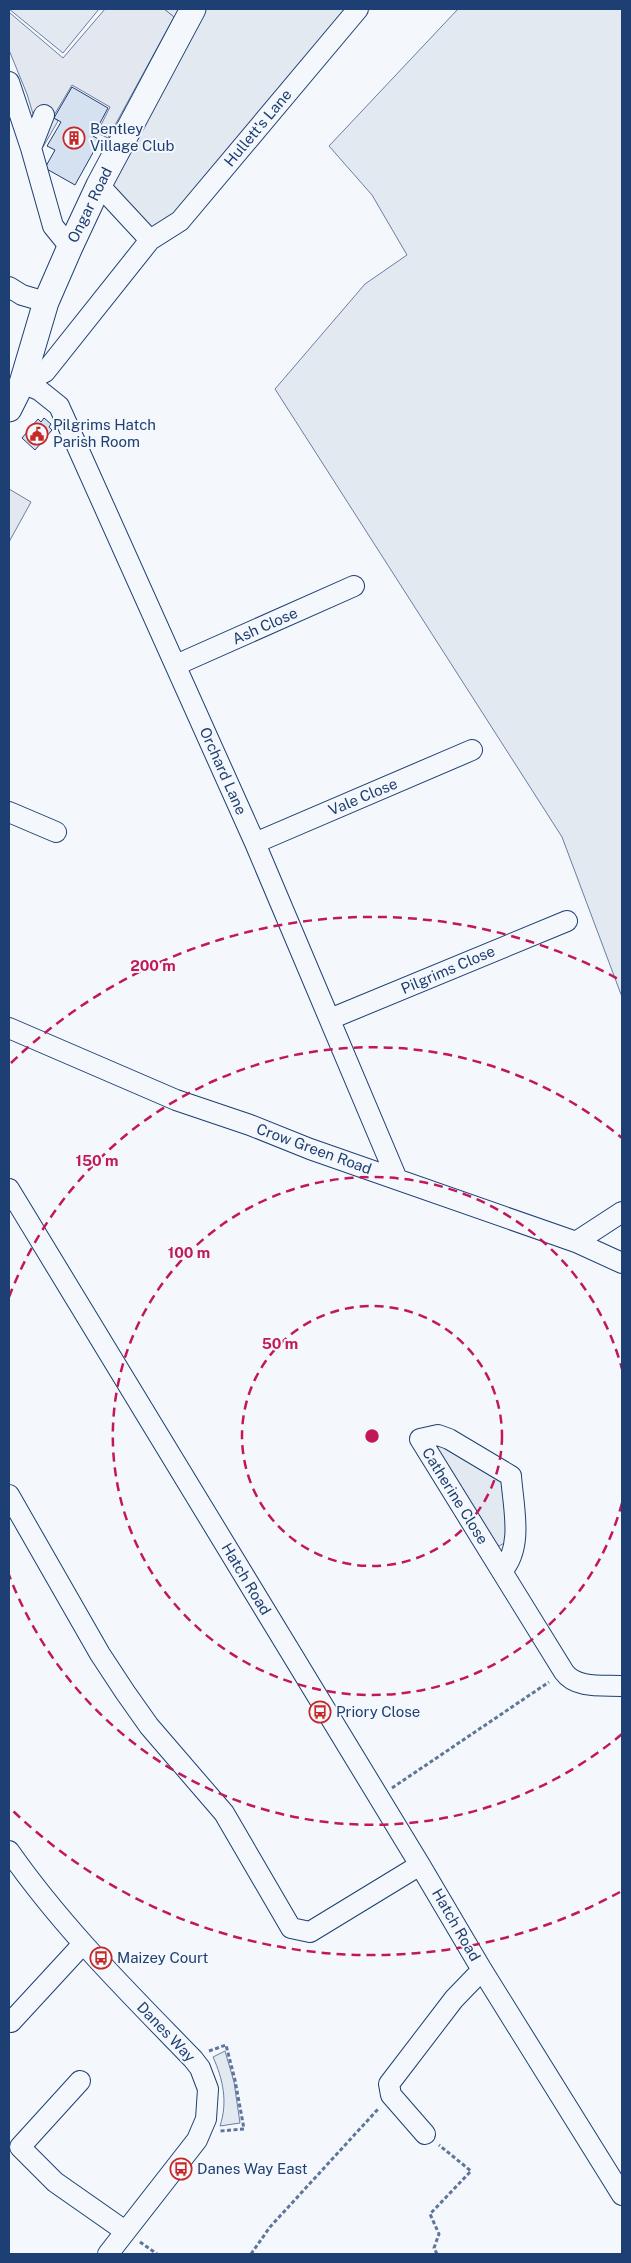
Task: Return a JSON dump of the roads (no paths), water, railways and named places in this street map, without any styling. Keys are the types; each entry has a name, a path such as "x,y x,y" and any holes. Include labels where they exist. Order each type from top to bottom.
{"main road":[{"name":"Ongar Road","path":"9,409 22,383 46,302 70,247 99,185 193,9"}],"street":[{"name":"Hullett's Lane","path":"22,383 45,372 150,240 180,221 358,9"},
{"path":"9,82 54,226 70,247"},
{"path":"31,148 44,115"},
{"path":"99,185 150,240"},
{"path":"9,287 22,295 46,302"},
{"name":"Orchard Lane","path":"22,383 39,390 59,406 176,665 330,1019 397,1179"},
{"name":"Ash Close","path":"176,665 354,586"},
{"name":"Vale Close","path":"254,844 472,750"},
{"path":"9,812 56,832"},
{"name":"Pilgrims Close","path":"330,1019 566,921"},
{"name":"Crow Green Road","path":"9,1028 176,1100 576,1242 622,1263"},
{"name":"Hatch Road","path":"9,1189 379,1797 482,1970 622,2195"},
{"path":"576,1242 622,1212"},
{"name":"Catherine Close","path":"502,1571 510,1562 515,1542 511,1476 449,1440 438,1436 420,1439 564,1672 573,1681 622,1686"},
{"path":"9,1495 115,1676 149,1726 224,1813 291,1928 310,1932 420,1865"},
{"name":"Danes Way","path":"9,1851 32,1884 82,1945 193,2059 200,2068 208,2089 208,2111 197,2140 108,2254"},
{"path":"11,2022 82,1945"},
{"name":"Hatch Road","path":"425,2134 391,2095 389,2084 454,1999 482,1970"},
{"path":"80,2081 20,2147 55,2182 125,2231"}],"place":[{"name":"Bentley Village Club","path":"74,138"},
{"name":"Pilgrims Hatch Parish Room","path":"37,434"},
{"name":"Priory Close","path":"320,1712"},
{"name":"Maizey Court","path":"101,1958"},
{"name":"Danes Way East","path":"181,2169"}]}
